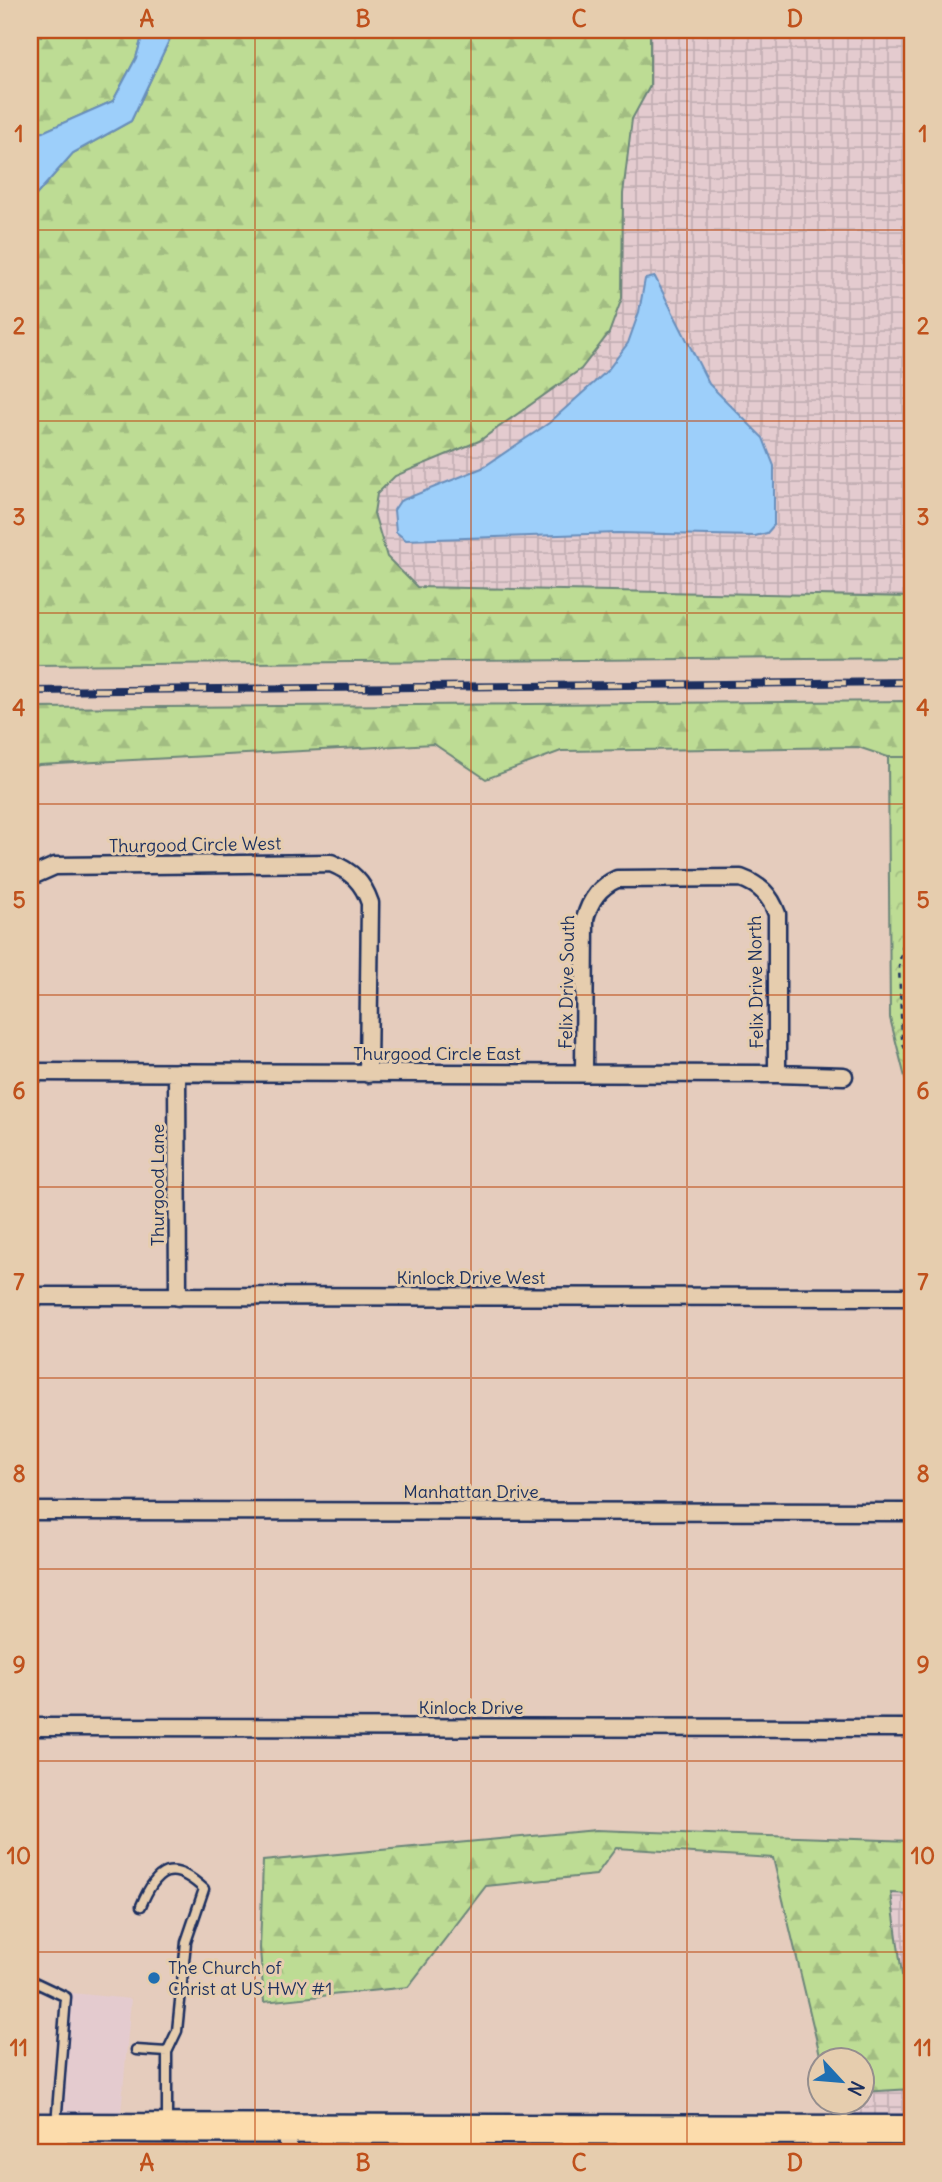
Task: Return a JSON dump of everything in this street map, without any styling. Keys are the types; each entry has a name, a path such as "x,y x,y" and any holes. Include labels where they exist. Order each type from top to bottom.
{"highway":[{"path":"43,2128 167,2128 288,2141 819,2141 912,2130"}],"street":[{"name":"Thurgood Circle West","path":"30,877 55,866 331,863 346,869 358,879 370,902 369,1074"},
{"name":"Felix Drive South","path":"584,1073 585,919 588,906 606,884 617,879 741,878 756,884 765,892"},
{"name":"Felix Drive North","path":"765,892 777,914 776,1074"},
{"name":"Thurgood Circle East","path":"30,1072 844,1076"},
{"name":"Thurgood Lane","path":"177,1072 178,1297"},
{"name":"Kinlock Drive West","path":"30,1296 912,1297"},
{"name":"Manhattan Drive","path":"30,1511 912,1512"},
{"name":"Kinlock Drive","path":"30,1727 912,1727"}],"lane":[{"path":"141,1906 153,1880 166,1874 185,1874 204,1889 186,1942 177,2031 167,2052 167,2128"},
{"path":"30,1980 66,1997 43,2128"},
{"path":"136,2050 167,2052"}],"path":[{"path":"912,895 899,966 902,1038 912,1078"}],"shaded area":[{"path":"650,30 912,30 912,597 417,587 387,557 374,513 377,494 395,476 480,441 623,194 632,119 650,86"},
{"path":"891,1893 912,1894 912,2049"},
{"path":"72,1993 131,1999 121,2114 61,2114"},
{"path":"912,2089 912,2116 876,2116 876,2091"}],"green space":[{"path":"63,30 144,30 136,58 113,101 38,134 30,144 30,39"},
{"path":"174,30 650,30 650,86 632,119 623,194 622,298 609,333 581,369 479,441 395,476 377,494 374,513 387,557 417,587 912,597 912,657 30,665 30,202 73,153 131,121"},
{"path":"912,701 912,757 888,757 858,747 561,751 486,779 434,744 39,765 30,768 30,708"},
{"path":"888,757 912,757 912,1105 890,1018"},
{"path":"596,1830 912,1841 912,1894 891,1893 912,2049 912,2089 876,2091 876,2046 818,2046 773,1858 616,1848 596,1875 486,1886 408,1987 264,2002 260,1949 263,1861"}],"water":[{"path":"144,30 174,30 131,121 73,153 30,202 30,144 38,134 113,101 136,58"},
{"path":"655,277 709,384 763,438 774,466 774,525 767,533 755,536 618,533 406,540 396,532 394,510 400,501 482,468 549,423 607,371 628,343 639,312 645,279"}],"railway":[{"path":"30,691 912,682"}],"place":[{"name":"The Church of Christ at US HWY #1","path":"154,1978"}]}
